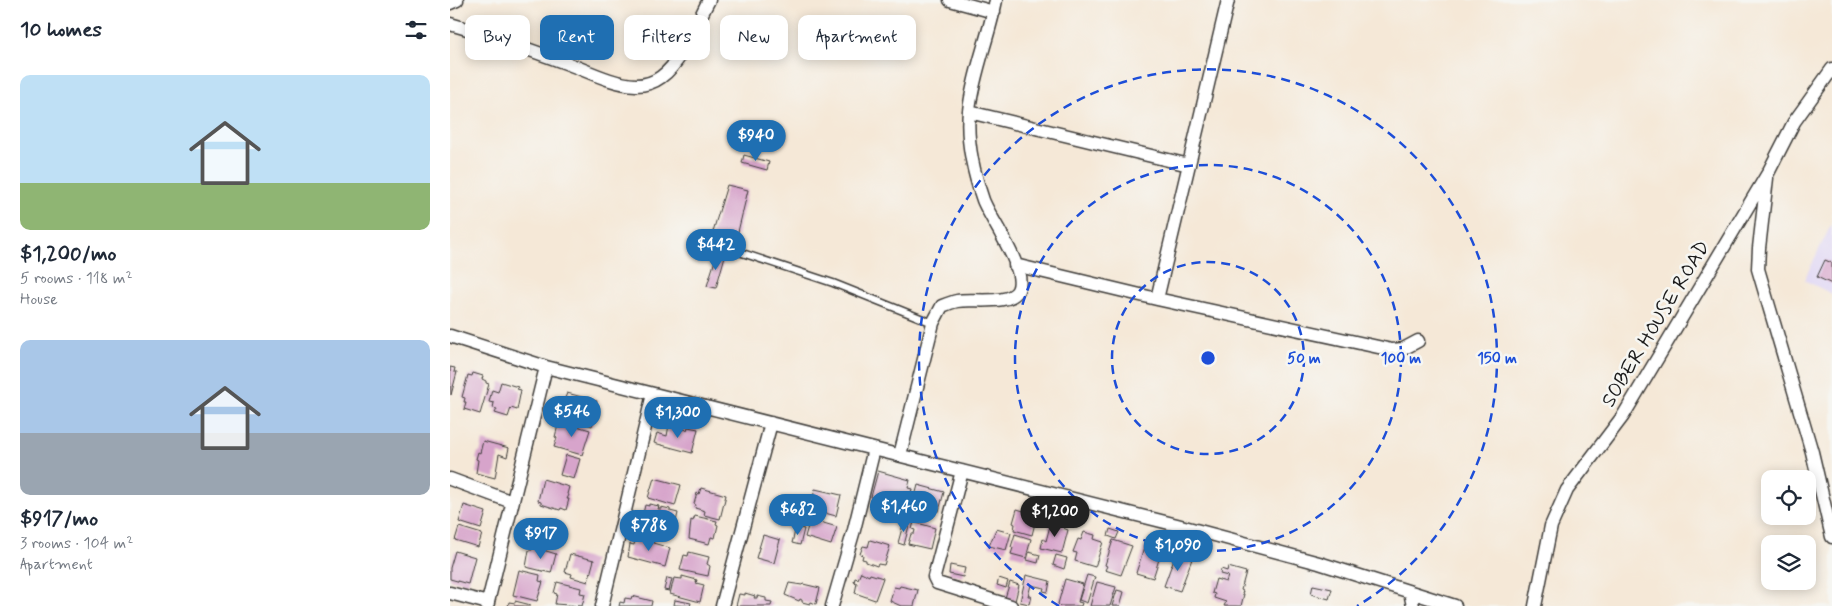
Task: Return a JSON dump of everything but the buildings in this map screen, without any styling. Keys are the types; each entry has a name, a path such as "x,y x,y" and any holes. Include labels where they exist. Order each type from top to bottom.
{"street":[{"path":"450,4 457,0"},
{"path":"450,24 479,32 624,83 642,84 659,79 669,71 678,59 709,0"},
{"path":"900,455 933,323 942,306 956,301 996,300 1012,296 1018,290 1020,280 1004,238 984,202 970,155 969,112 995,6 950,0"},
{"path":"1157,299 1228,0"},
{"name":"SOBER HOUSE ROAD","path":"1535,606 1551,526 1567,490 1623,416 1768,173 1794,122 1832,69"},
{"path":"969,112 1189,165"},
{"path":"1768,173 1758,269 1812,452 1832,537"},
{"path":"1015,265 1157,299 1392,350 1403,349 1418,341"},
{"path":"450,336 546,367 1177,525 1310,561 1410,602 1455,606"},
{"path":"450,593 487,604 546,367"},
{"path":"602,606 653,394"},
{"path":"722,606 771,423"},
{"path":"832,606 854,530 874,449"},
{"path":"962,471 934,577 937,583 1011,606"},
{"path":"450,478 512,502"}],"lane":[{"path":"706,241 833,283 933,323"}],"shaded area":[{"path":"1832,223 1832,294 1804,280"}]}
